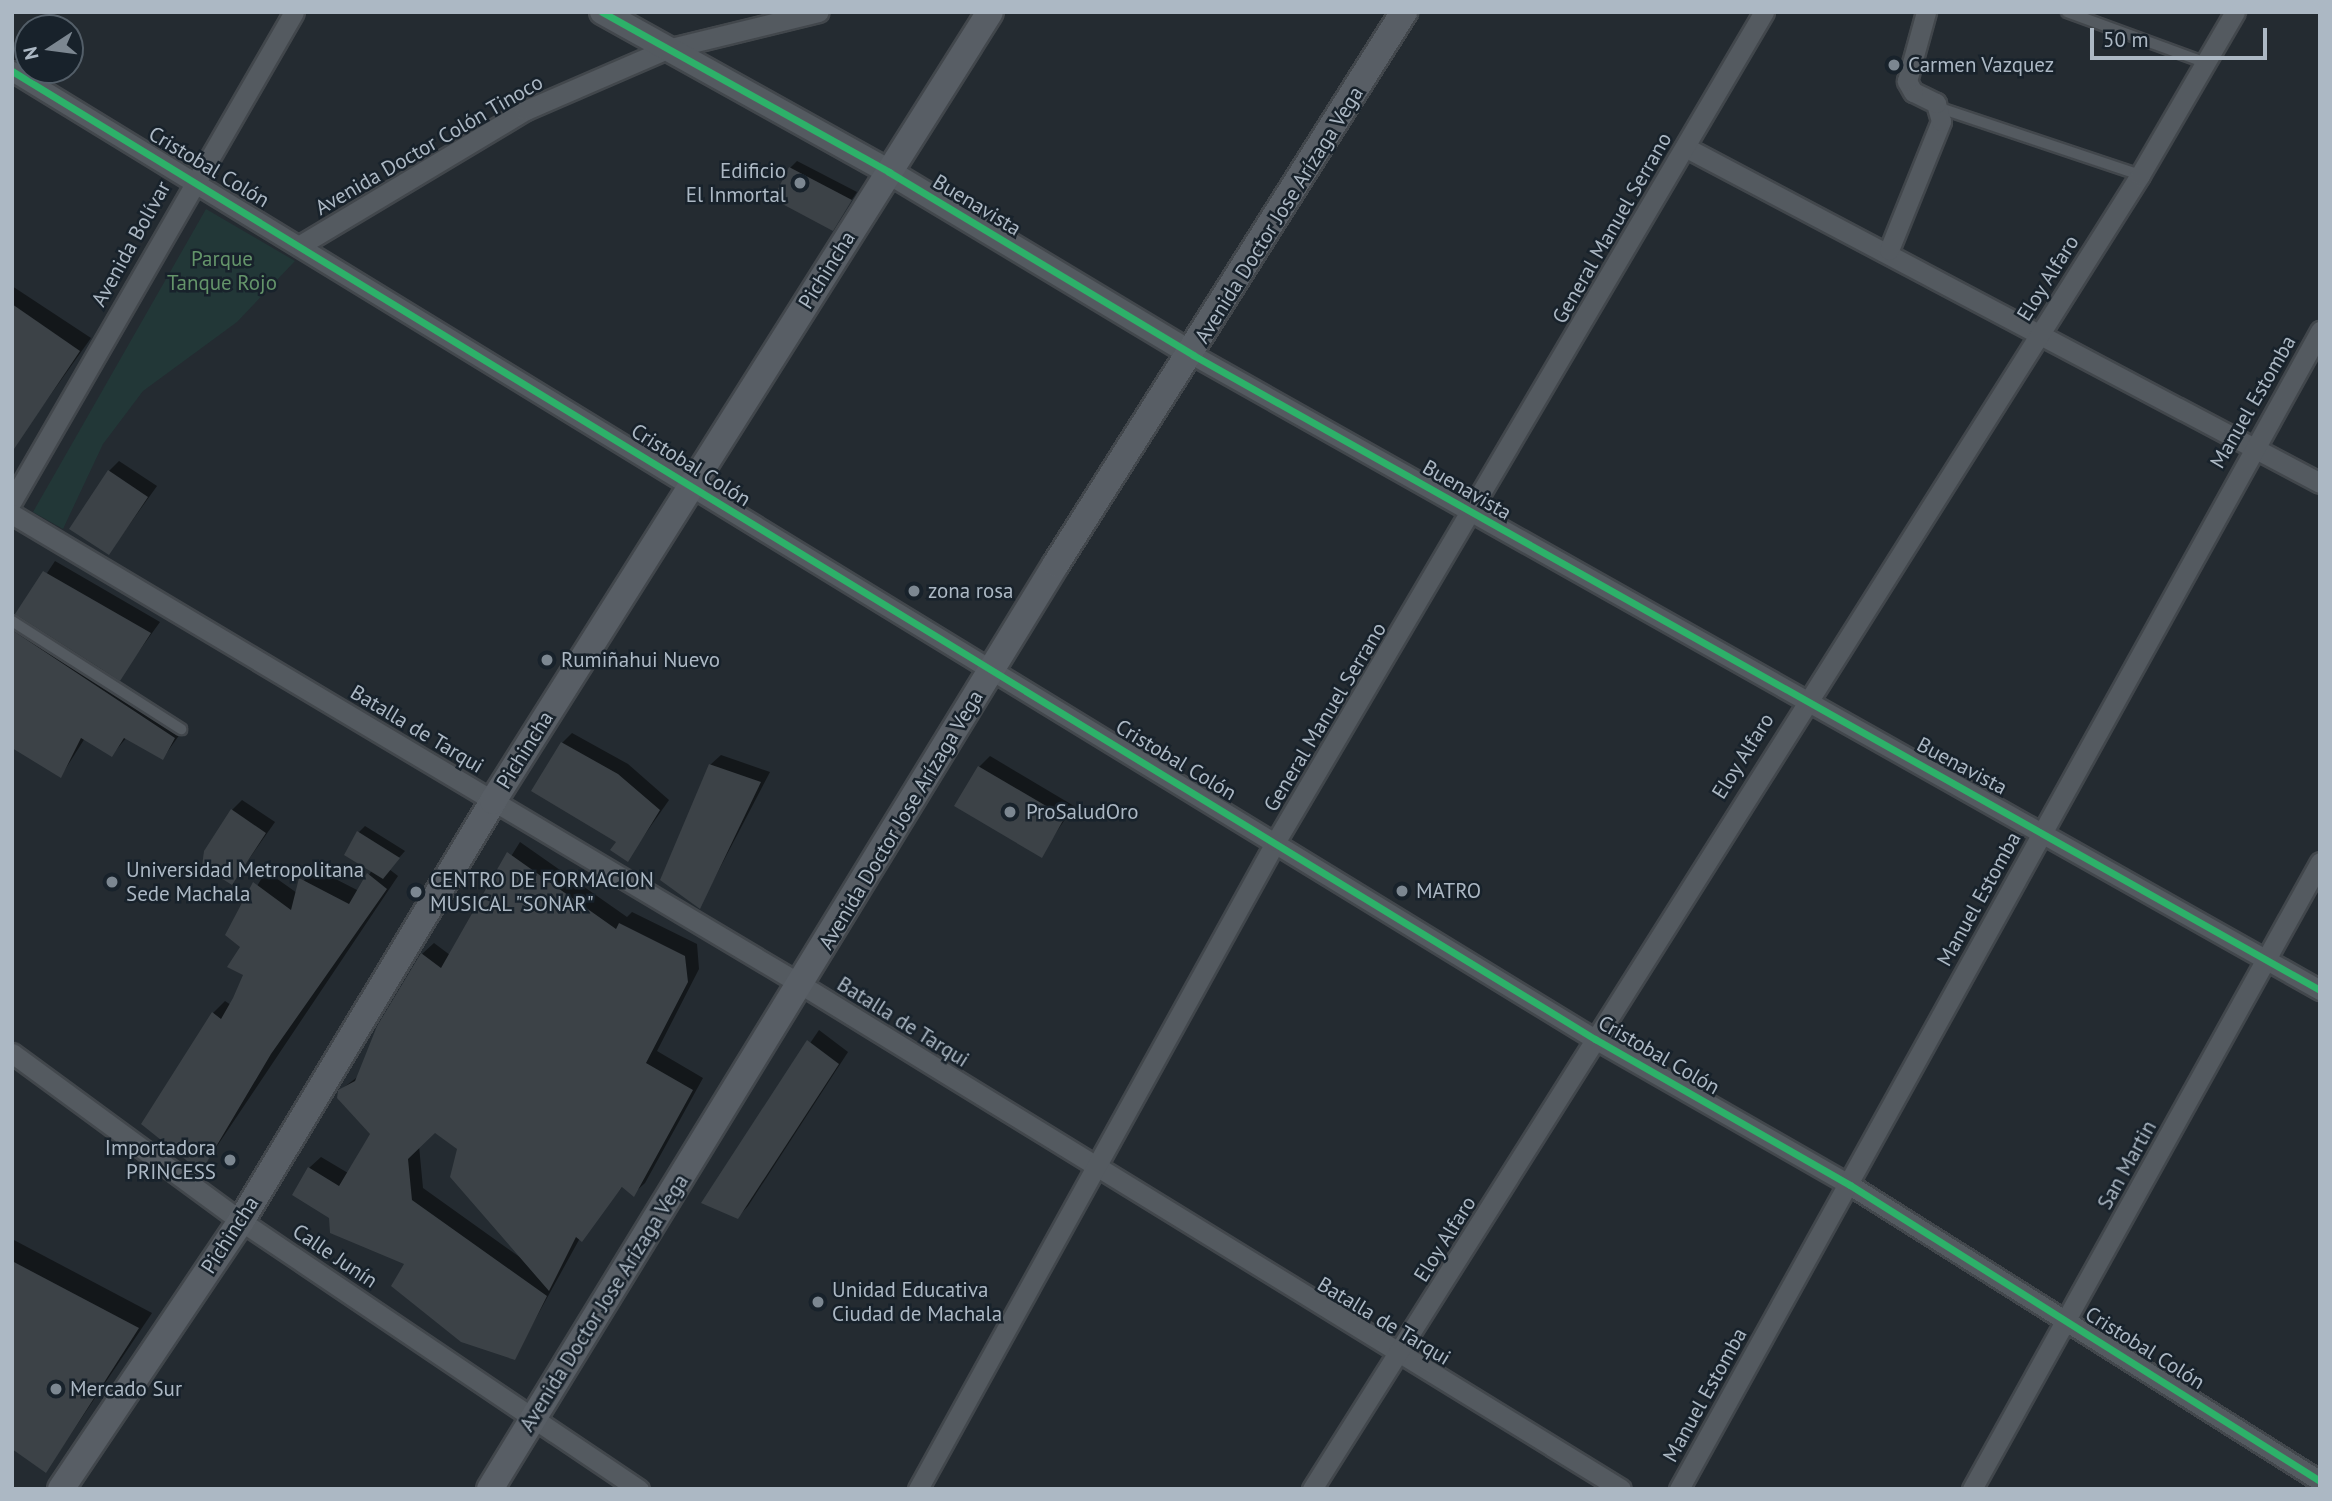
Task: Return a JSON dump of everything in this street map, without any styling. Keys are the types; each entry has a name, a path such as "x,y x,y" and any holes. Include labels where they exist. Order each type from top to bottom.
{"main road":[{"name":"Pichincha","path":"61,1489 241,1221 493,801 990,12"},
{"name":"Avenida Doctor Jose Arízaga Vega","path":"490,1489 993,668 1193,355 1404,12"}],"street":[{"name":"Avenida Bolívar","path":"12,501 194,178 294,12"},
{"name":"Buenavista","path":"602,12 889,172 1193,355 1803,701 2043,830 2320,990"},
{"name":"Avenida Doctor Colón Tinoco","path":"302,244 527,110 667,49 819,12"},
{"name":"General Manuel Serrano","path":"918,1489 1098,1173 1276,842 1473,514 1764,12"},
{"path":"1889,250 1941,121 1940,108 1907,81 1926,12"},
{"name":"Eloy Alfaro","path":"1312,1489 1398,1357 1803,701 2140,175 2235,12"},
{"name":"Cristobal Colón","path":"12,71 302,244 1595,1039 1850,1185 2069,1320 2315,1478"},
{"path":"1685,147 1889,250 2038,337 2320,483"},
{"name":"Manuel Estomba","path":"1679,1489 1850,1185 2253,446 2320,331"},
{"name":"Batalla de Tarqui","path":"12,514 800,985 1098,1173 1398,1357 1621,1489"},
{"name":"San Martin","path":"1972,1489 2069,1320 2320,862"},
{"name":"Calle Junín","path":"12,1053 241,1221 639,1489"}],"lane":[{"path":"2067,12 2207,63"},
{"path":"1940,108 2140,175"},
{"path":"12,621 181,729"}],"green space":[{"name":"Parque Tanque Rojo","path":"206,209 295,261 237,322 143,391 103,444 63,529 33,512"}],"building":[{"name":"Edificio El Inmortal","path":"789,167 852,200 833,231 773,199"},
{"path":"12,304 80,351 12,452"},
{"path":"108,470 148,497 109,555 69,529"},
{"path":"43,571 151,633 120,681 15,614"},
{"path":"12,630 175,738 163,760 124,738 112,757 81,738 61,778 12,748"},
{"path":"561,742 618,774 660,810 628,862 610,850 616,842 531,791"},
{"path":"709,764 761,782 700,909 660,880"},
{"name":"ProSaludOro","path":"978,766 1065,817 1042,858 954,806"},
{"path":"231,809 266,833 232,885 202,866 204,851"},
{"path":"357,831 400,858 383,879 344,855"},
{"path":"507,852 616,929 619,923 685,956 688,982 646,1063 693,1090 634,1197 622,1187 582,1242 576,1237 549,1291 450,1177 457,1149 435,1133 408,1159 412,1200 547,1296 515,1360 461,1342 391,1286 404,1264 330,1233 329,1218 292,1195 308,1167 339,1186 370,1134 337,1098 338,1090 355,1081 377,1026 421,953 441,968"},
{"path":"367,873 387,889 271,1054 201,1172 141,1124 212,1012 221,1019 233,998 243,975 227,967 240,947 225,935 253,882 291,910 299,878 349,904"},
{"path":"807,1040 839,1064 738,1219 701,1203"},
{"name":"Mercado Sur","path":"12,1261 139,1328 46,1473 12,1449"}],"cycle path":[{"path":"602,12 889,172 1193,355 2320,990"},
{"path":"12,71 1595,1039 1850,1185 2320,1481"}],"place":[{"name":"Carmen Vazquez","path":"1894,65"},
{"name":"Edificio El Inmortal","path":"800,183"},
{"name":"zona rosa","path":"914,591"},
{"name":"Rumiñahui Nuevo","path":"547,660"},
{"name":"ProSaludOro","path":"1010,812"},
{"name":"Universidad Metropolitana Sede Machala","path":"112,882"},
{"name":"MATRO","path":"1402,891"},
{"name":"CENTRO DE FORMACION MUSICAL \"SONAR\"","path":"416,892"},
{"name":"Importadora PRINCESS","path":"230,1160"},
{"name":"Unidad Educativa Ciudad de Machala","path":"818,1302"},
{"name":"Mercado Sur","path":"56,1389"}]}
